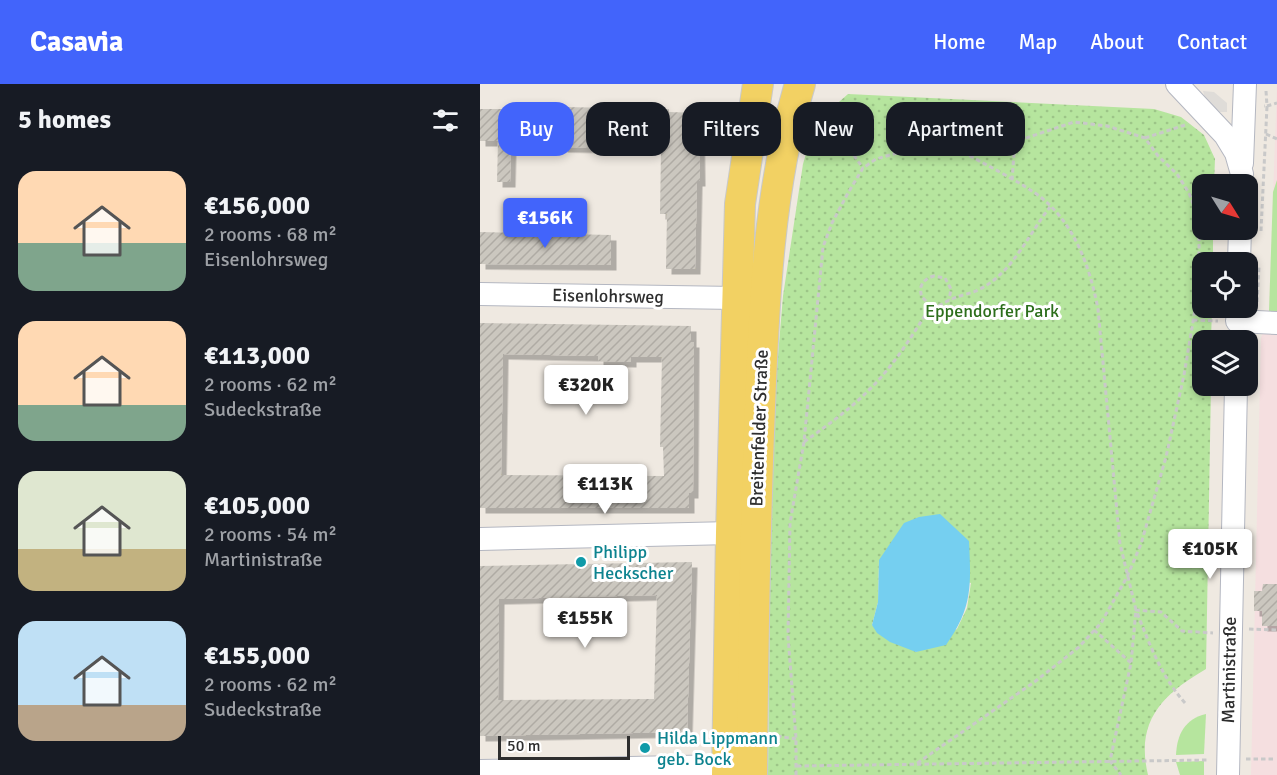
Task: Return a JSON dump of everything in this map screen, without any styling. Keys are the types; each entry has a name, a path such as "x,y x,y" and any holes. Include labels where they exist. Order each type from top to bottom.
{"main road":[{"name":"Breitenfelder Straße","path":"735,772 731,533 736,298 740,204 758,84"},
{"name":"Breitenfelder Straße","path":"735,772 752,733 756,499 764,306 775,207 793,108 800,84"}],"street":[{"path":"1177,84 1225,135 1236,153 1241,174"},
{"path":"1242,174 1245,84"},
{"name":"Eisenlohrsweg","path":"480,294 736,298"},
{"name":"Martinistraße","path":"1229,765 1229,631 1236,396"},
{"path":"480,539 731,533"},
{"path":"480,771 735,772"}],"path":[{"path":"1260,240 1266,134 1266,84"},
{"path":"1244,108 1277,103"},
{"path":"1144,138 1187,125 1204,113"},
{"path":"916,764 1079,647 1101,623 1127,577 1141,544 1166,457 1193,320 1199,254 1196,211 1189,193 1177,174 1158,156 1144,138 1107,126 1074,122 1025,138"},
{"path":"1266,134 1277,139"},
{"path":"855,156 864,168"},
{"path":"796,775 788,636 790,523 804,442 823,247 832,223 864,168 876,159 886,156"},
{"path":"970,156 1042,198 1062,218 1082,251 1098,309 1120,544 1127,577 1136,610 1153,654 1173,689 1185,703"},
{"path":"1012,180 1014,156"},
{"path":"949,300 951,289 948,281 938,276 931,276 922,284 921,293 924,301 931,306 942,305 949,300 978,290 998,278 1050,207"},
{"path":"804,442 868,392 905,347 931,306"},
{"path":"1193,320 1249,323"},
{"path":"1136,610 1161,612 1182,631 1277,630"},
{"path":"1110,761 1131,663 1136,610"},
{"path":"1094,630 1131,663"},
{"path":"796,766 1110,761 1229,765 1274,759"},
{"path":"1110,761 1121,775"}],"shaded area":[{"path":"1277,84 1277,775 1251,775 1261,338 1269,311"},
{"path":"1203,91 1214,92 1227,103 1227,112 1216,112 1206,102"}],"green space":[{"name":"Eppendorfer Park","path":"848,94 1011,102 886,102 886,156 1025,156 1025,103 1154,109 1181,117 1204,135 1215,159 1214,174 1192,174 1192,240 1213,240 1213,252 1192,252 1192,318 1212,318 1211,330 1192,330 1192,396 1211,396 1206,669 1165,699 1156,711 1149,724 1146,739 1145,756 1148,775 768,775 774,403 783,296 805,156 874,156 874,102 839,102","holes":["879,560 971,583 967,608 957,629 916,652 872,625 878,602"]},
{"path":"1277,180 1277,311 1269,311 1273,192"},
{"path":"1206,714 1204,754 1176,755 1178,740 1184,728 1199,716"},
{"path":"1204,761 1204,775 1180,775 1176,762"}],"water":[{"path":"940,514 969,541 970,583 966,607 946,645 916,652 890,642 877,633 872,625 878,602 879,560 904,523 919,517"}],"building":[{"path":"574,107 586,107 586,147 574,147"},
{"path":"480,109 498,109 498,141 480,141"},
{"path":"670,112 682,112 682,156 700,156 695,269 666,269 667,214 660,214 661,156 670,156"},
{"path":"498,141 498,156 511,156 510,182 497,182"},
{"path":"480,232 611,235 611,265 480,264"},
{"path":"480,323 691,326 691,342 694,342 693,493 689,493 689,508 480,508","holes":["503,354 598,356 598,361 631,362 631,357 662,357 660,447 663,447 664,476 501,475"]},
{"path":"692,562 687,732 480,736 480,566","holes":["657,595 654,699 498,700 499,599"]},
{"path":"1263,584 1277,584 1277,626 1262,626 1262,611 1254,611 1254,591 1262,591"}],"place":[{"name":"Philipp Heckscher","path":"581,562"},
{"name":"Hilda Lippmann geb. Bock","path":"645,748"}]}
